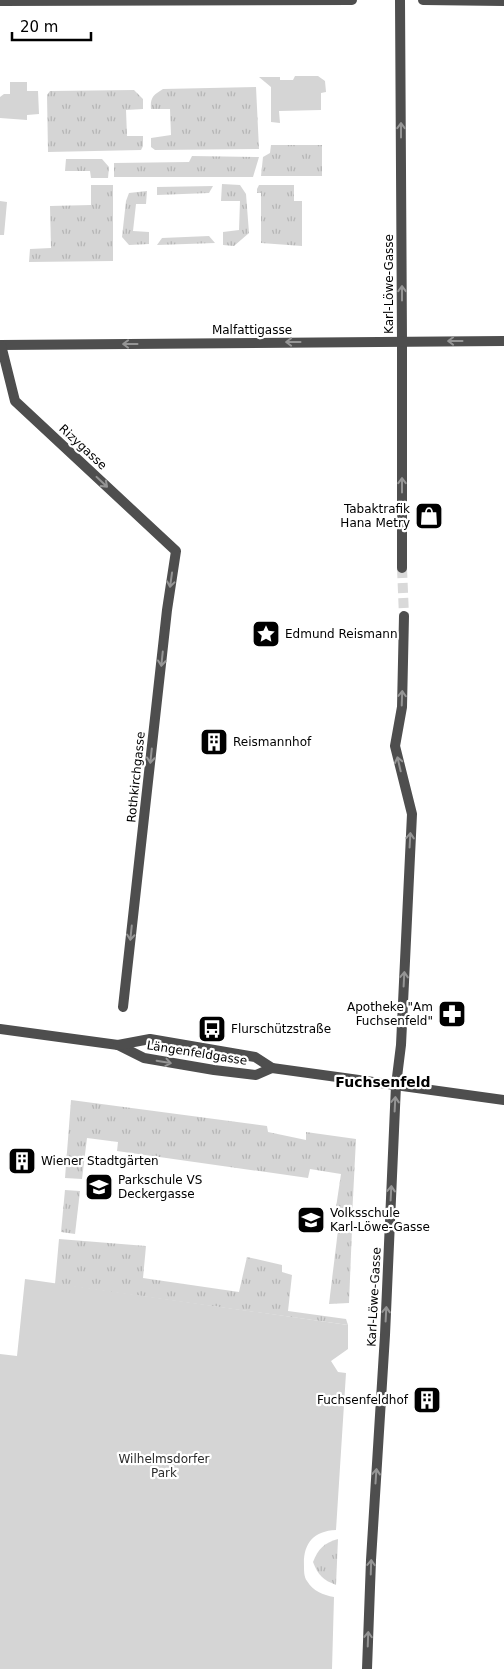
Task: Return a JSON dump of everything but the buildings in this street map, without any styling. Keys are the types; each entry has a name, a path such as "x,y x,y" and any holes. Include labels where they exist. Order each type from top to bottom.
{"street":[{"path":"0,1 352,0"},
{"name":"Karl-Löwe-Gasse","path":"400,0 402,568"},
{"path":"423,0 504,1"},
{"name":"Malfattigasse","path":"1,345 504,341"},
{"name":"Rizygasse","path":"1,345 15,401 176,551"},
{"name":"Rothkirchgasse","path":"123,1006 167,610 176,551"},
{"name":"Karl-Löwe-Gasse","path":"367,1669 396,1085 401,1045 412,814 395,746 402,707 404,616"},
{"name":"Längenfeldgasse","path":"0,1029 118,1045 150,1039 255,1057 272,1068 504,1100"},
{"name":"Längenfeldgasse","path":"118,1045 144,1058 214,1070 256,1075 272,1068"}],"green space":[{"path":"295,76 318,76 325,81 326,92 321,93 321,110 279,111 280,123 271,122 271,87 259,77 280,77 280,80 293,80"},
{"path":"10,82 27,82 27,91 38,91 39,114 27,115 27,120 0,118 0,97 4,94 10,94"},
{"path":"256,87 259,149 155,150 151,147 151,138 171,135 170,109 151,109 153,97 163,89"},
{"path":"134,90 143,99 143,109 126,110 127,136 143,136 141,150 48,152 47,95 50,91"},
{"path":"271,145 322,145 322,176 261,176 263,157 270,153"},
{"path":"192,156 259,157 253,177 114,177 114,163 189,162"},
{"path":"66,159 102,159 109,167 108,178 91,178 90,171 65,171"},
{"path":"222,184 240,185 246,194 249,233 234,246 223,245 223,232 239,230 240,201 221,201"},
{"path":"91,185 113,185 113,261 29,262 30,249 51,248 50,206 91,205"},
{"path":"259,185 294,185 294,201 302,201 302,246 261,243 261,193 257,193"},
{"path":"213,186 209,193 157,195 157,187"},
{"path":"147,191 146,204 136,204 133,231 149,232 149,244 129,245 122,237 126,201 129,193"},
{"path":"0,201 7,202 4,235 0,235"},
{"path":"209,236 215,243 157,245 162,238"},
{"path":"71,1100 267,1126 268,1132 306,1140 306,1132 356,1139 352,1217 335,1214 341,1174 310,1169 308,1178 117,1151 118,1142 87,1138 82,1179 65,1178"},
{"path":"65,1190 80,1191 75,1234 61,1232"},
{"path":"352,1229 349,1303 329,1304 338,1230"},
{"path":"59,1239 146,1246 143,1278 239,1292 247,1257 282,1265 282,1272 292,1275 288,1311 346,1319 348,1325 55,1284"},
{"name":"Wilhelmsdorfer Park","path":"25,1279 348,1325 348,1349 331,1361 338,1372 346,1373 336,1530 321,1533 311,1540 305,1551 304,1558 305,1576 309,1584 319,1592 334,1597 332,1669 0,1669 0,1354 17,1356"},
{"path":"338,1539 336,1585 322,1576 313,1562 322,1547"}],"tunnel":[{"path":"402,568 404,616"}],"place":[{"name":"Tabaktrafik Hana Metry","path":"429,516"},
{"name":"Edmund Reismann","path":"266,634"},
{"name":"Reismannhof","path":"214,742"},
{"name":"Apotheke \"Am Fuchsenfeld\"","path":"452,1014"},
{"name":"Flurschützstraße","path":"212,1029"},
{"name":"Wiener Stadtgärten","path":"22,1161"},
{"name":"Parkschule VS Deckergasse","path":"99,1187"},
{"name":"Volksschule Karl-Löwe-Gasse","path":"311,1220"},
{"name":"Fuchsenfeldhof","path":"427,1400"}],"district":[{"name":"Fuchsenfeld","path":"383,1082"}]}
